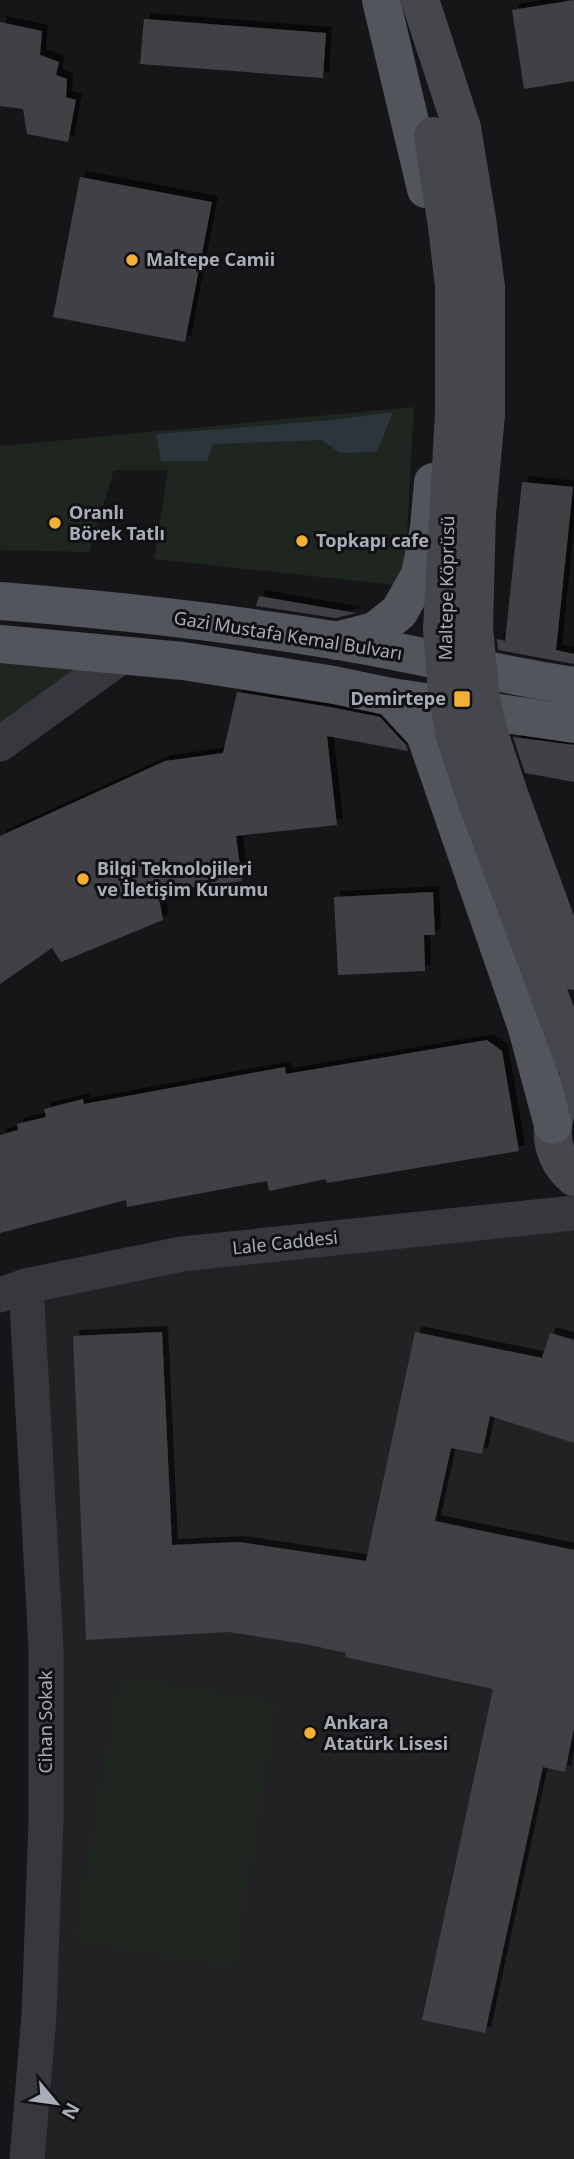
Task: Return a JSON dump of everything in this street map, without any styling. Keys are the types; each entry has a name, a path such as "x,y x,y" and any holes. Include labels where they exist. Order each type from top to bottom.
{"main road":[{"path":"382,0 447,132"},
{"path":"336,641 375,631 383,625 399,612 420,575 429,528 441,396 436,229 382,0"},
{"path":"420,0 447,132"},
{"name":"Maltepe Köprüsü","path":"447,132 477,219 486,287 486,415 477,513 474,629 481,699 508,791 574,971"},
{"name":"Maltepe Köprüsü","path":"447,132 447,226 454,286 454,412 442,629 447,692 455,736 478,806 574,1061"},
{"name":"Gazi Mustafa Kemal Bulvarı","path":"0,601 188,618 336,641 515,677 574,686"},
{"path":"0,644 183,661 334,685 391,697 574,724"},
{"path":"391,697 425,734 527,1028 558,1158 574,1177"},
{"path":"552,1125 557,1109 574,1088"}],"street":[{"path":"0,744 122,656"},
{"name":"Lale Caddesi","path":"13,1291 182,1254 574,1213"},
{"name":"Cihan Sokak","path":"13,1291 46,1648 46,1819 39,2001 27,2159"}],"shaded area":[{"path":"414,407 404,586 154,559 168,470 114,470 89,552 0,550 0,446"},
{"path":"393,412 377,452 340,453 322,440 213,444 207,461 161,461 156,434 322,421"},
{"path":"0,644 122,656 0,744"},
{"name":"Ankara Atatürk Lisesi","path":"565,1214 574,1234 574,2159 27,2159 39,2015 26,1286"},
{"path":"119,1676 278,1703 234,1968 74,1941"}],"building":[{"path":"574,0 574,81 524,89 512,10"},
{"path":"144,19 326,33 323,78 140,64"},
{"path":"0,22 42,31 40,55 59,62 56,75 67,79 66,97 76,100 68,142 27,134 23,109 0,106"},
{"name":"Maltepe Camii","path":"80,177 212,202 185,342 53,317"},
{"path":"522,482 573,487 556,650 574,654 574,664 498,650 497,639 505,641"},
{"path":"259,596 356,613 336,618 256,606"},
{"path":"237,692 380,717 406,745 408,751 327,736 337,825 236,836 242,881 158,892 163,920 61,962 52,948 0,984 0,836 165,761 223,753"},
{"path":"513,737 574,745 574,782 525,773"},
{"path":"433,892 435,935 424,935 425,971 338,975 334,897"},
{"path":"487,1040 502,1051 519,1151 327,1183 326,1179 269,1191 267,1181 127,1207 126,1200 0,1233 0,1135 18,1130 17,1124 46,1117 44,1109 83,1099 84,1104 285,1067 286,1074"},
{"path":"162,1332 172,1545 239,1542 366,1561 415,1332 542,1358 550,1333 574,1340 574,1443 490,1416 482,1454 451,1448 435,1521 574,1550 574,1728 565,1772 543,1767 485,2033 422,2020 493,1689 345,1657 346,1653 305,1644 228,1632 86,1640 73,1336"}],"place":[{"name":"Maltepe Camii","path":"132,260"},
{"name":"Oranlı Börek Tatlı","path":"55,523"},
{"name":"Topkapı cafe","path":"302,541"},
{"name":"Demirtepe","path":"462,699"},
{"name":"Bilgi Teknolojileri ve İletişim Kurumu","path":"83,879"},
{"name":"Ankara Atatürk Lisesi","path":"310,1733"}]}
